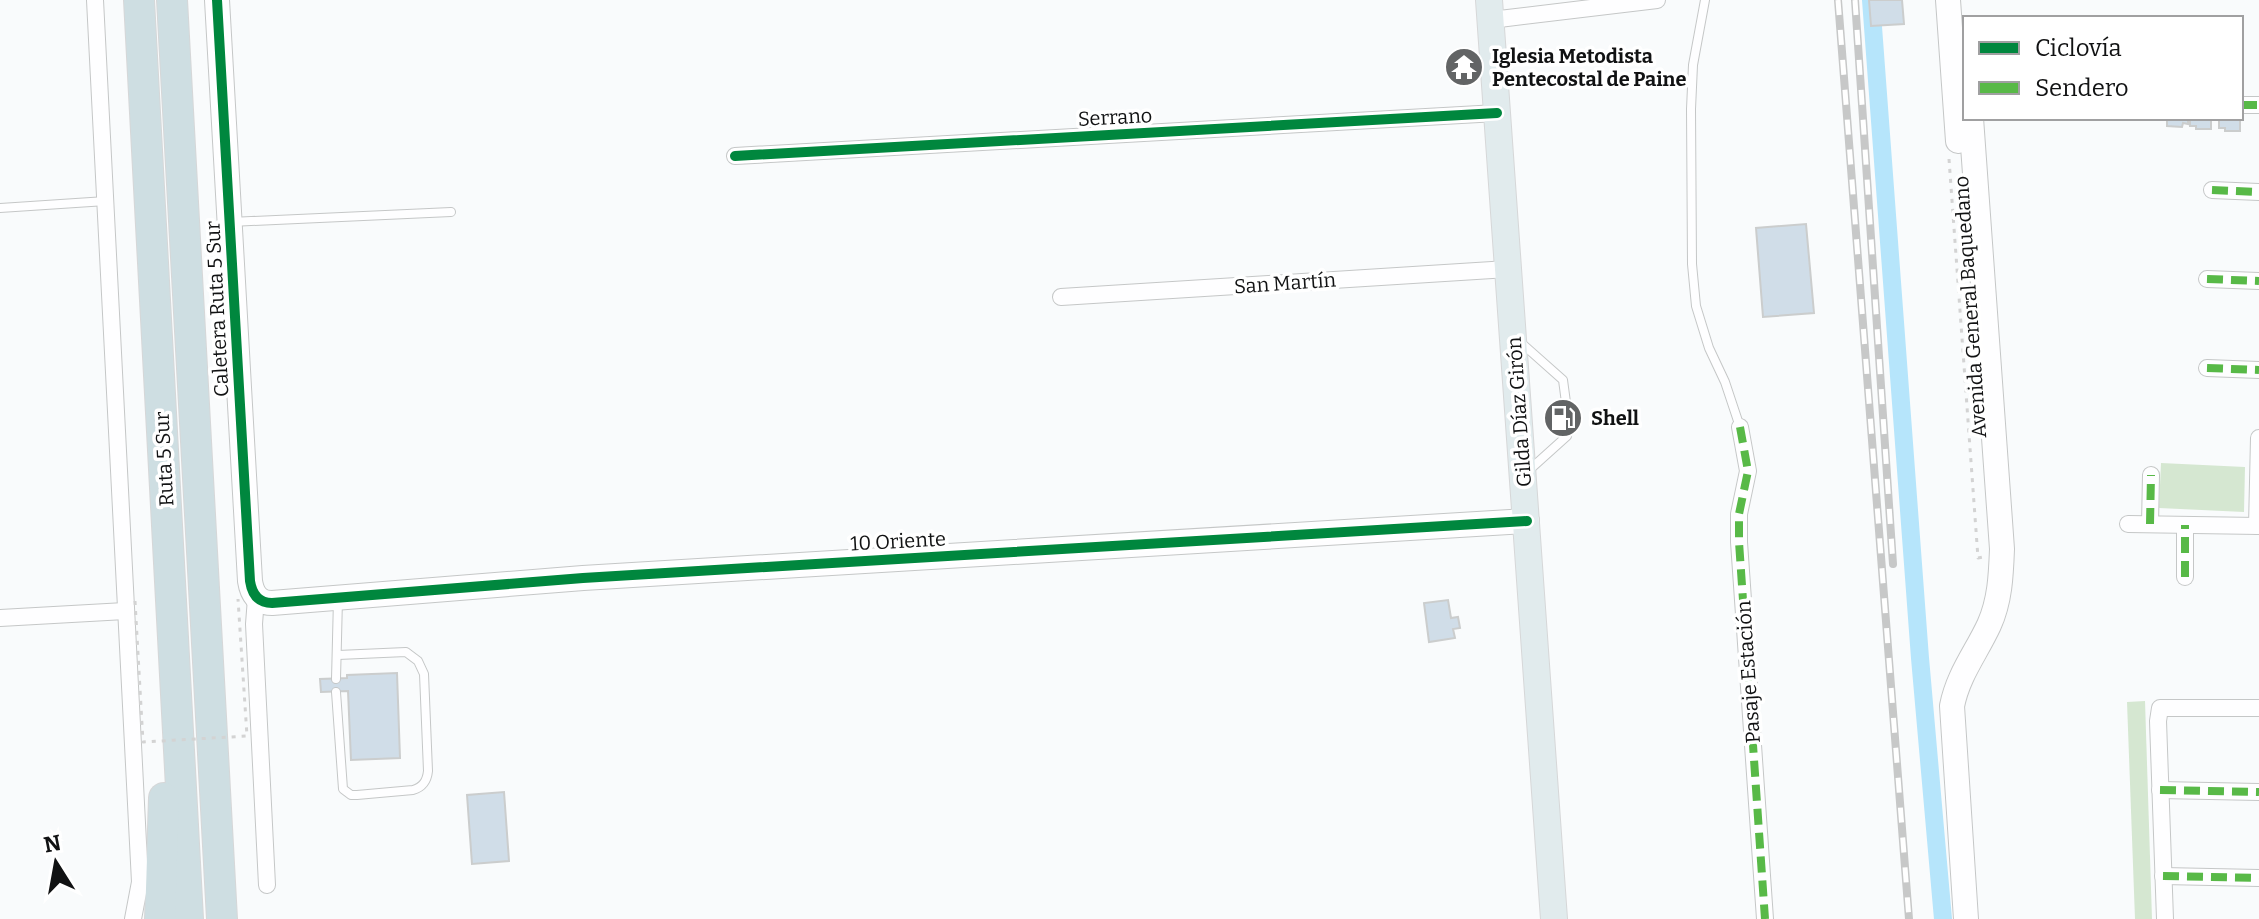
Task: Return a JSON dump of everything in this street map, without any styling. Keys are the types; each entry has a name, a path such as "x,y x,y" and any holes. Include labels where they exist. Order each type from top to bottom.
{"highway":[{"name":"Ruta 5 Sur","path":"139,0 188,919"},
{"name":"Ruta 5 Sur","path":"172,0 222,919"},
{"path":"160,919 171,604"}],"main road":[{"name":"Gilda Díaz Girón","path":"1490,10 1554,919"}],"street":[{"path":"95,0 130,606 140,882 133,919"},
{"name":"Caletera Ruta 5 Sur","path":"217,0 250,581 256,600"},
{"path":"1490,10 1657,0"},
{"name":"Avenida General Baquedano","path":"1948,0 1994,613"},
{"name":"Serrano","path":"735,156 1497,113"},
{"name":"Avenida General Baquedano","path":"1966,919 1952,706 1958,681 1994,613 2002,549 1971,120"},
{"path":"2212,190 2259,192"},
{"name":"San Martín","path":"1061,297 1508,269"},
{"path":"2207,279 2259,281"},
{"path":"2207,368 2259,370"},
{"name":"Pasaje Estación","path":"1740,427 1748,471 1739,514 1739,542 1765,919"},
{"path":"2128,524 2258,526 2259,438"},
{"path":"2150,524 2151,475"},
{"name":"10 Oriente","path":"256,600 338,598 583,578 1527,521"},
{"path":"2185,525 2185,577"},
{"path":"256,600 254,624 267,885"},
{"path":"0,618 130,606"},
{"path":"2165,919 2160,708 2259,708"},
{"path":"2160,790 2259,792"},
{"path":"2163,876 2259,878"}],"lane":[{"path":"1705,0 1693,65 1692,264 1696,306 1740,427"},
{"path":"0,208 106,201"},
{"path":"230,222 451,212"},
{"path":"1514,337 1561,376 1566,389 1569,425 1565,441 1524,475"},
{"path":"336,679 338,598"},
{"path":"336,692 340,781 343,789 357,795 421,787 428,777 428,771 424,674 418,661 406,652 338,655"}],"path":[{"path":"1948,147 1978,558 1989,557"},
{"path":"130,606 143,742 247,736 256,600"}],"green space":[{"path":"2161,463 2245,467 2244,512 2159,508"},
{"path":"2145,701 2152,919 2135,919 2127,702"}],"building":[{"path":"1869,0 1902,0 1904,24 1871,26"},
{"path":"2167,120 2188,120 2188,124 2183,123 2182,127 2167,126"},
{"path":"2190,120 2211,120 2211,129 2190,126"},
{"path":"2219,120 2240,120 2240,131 2219,128"},
{"path":"1806,224 1814,313 1763,317 1756,228"},
{"path":"1448,600 1451,618 1458,617 1460,628 1453,629 1455,638 1429,642 1424,603"},
{"path":"397,673 400,758 351,760 348,691 321,692 320,679"},
{"path":"504,792 509,861 472,864 467,795"}],"waterway":[{"path":"1871,0 1920,658 1943,919"}],"railway":[{"path":"1838,0 1909,919"},
{"path":"1855,0 1893,564"}],"marked path":[{"path":"2243,105 2259,105"},
{"path":"2212,190 2259,192"},
{"path":"2207,279 2259,281"},
{"path":"2207,368 2259,370"},
{"path":"1740,427 1748,471 1739,514 1739,542 1765,919"},
{"path":"2150,524 2151,475"},
{"path":"2185,525 2185,577"},
{"path":"2160,790 2259,792"},
{"path":"2163,876 2259,878"}],"cycle path":[{"path":"217,0 250,581 254,594 263,601 272,603 583,578 1527,521"},
{"path":"735,156 1497,113"}],"place":[{"name":"Iglesia Metodista Pentecostal de Paine","path":"1464,67"},
{"name":"Shell","path":"1563,418"}]}
